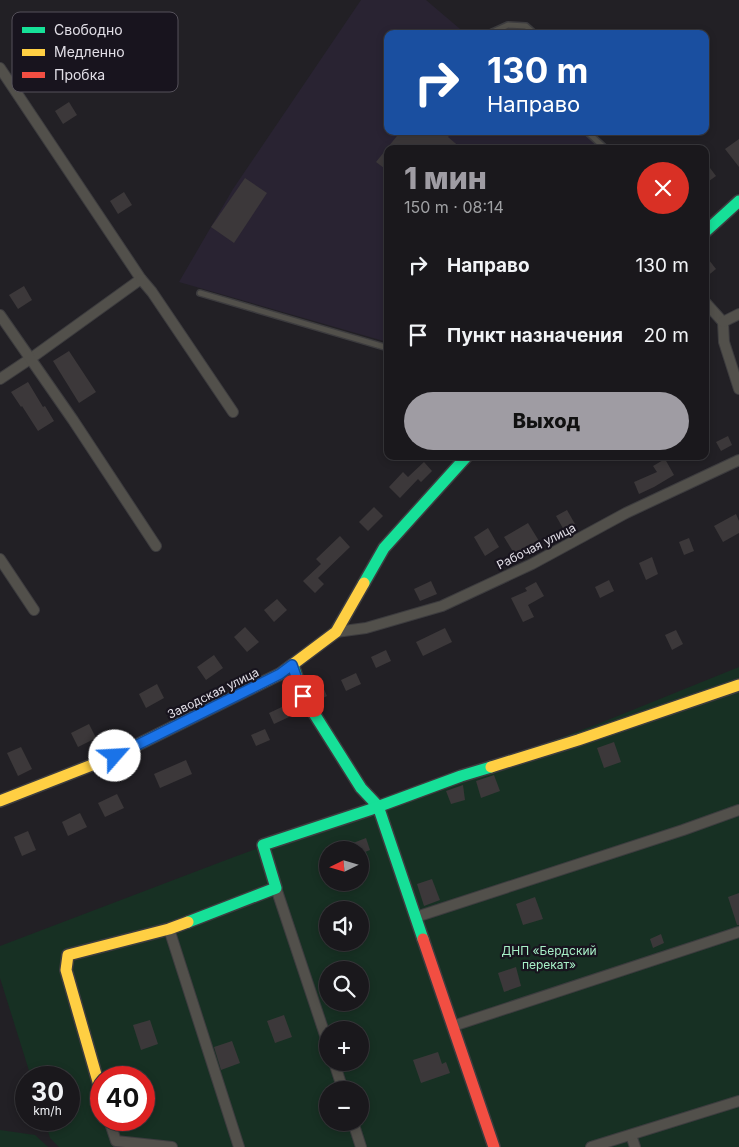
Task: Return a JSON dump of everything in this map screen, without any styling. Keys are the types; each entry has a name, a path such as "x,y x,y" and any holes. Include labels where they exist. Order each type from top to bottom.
{"street":[{"path":"0,68 12,86"},
{"path":"16,92 141,279 152,292 233,412"},
{"path":"709,228 739,201"},
{"path":"0,379 141,279"},
{"path":"709,306 723,322 724,342 739,389"},
{"path":"723,322 739,314"},
{"path":"0,315 73,420 156,546"},
{"name":"Заводская улица","path":"0,801 115,756 280,674 336,632 384,548 463,460"},
{"name":"Рабочая улица","path":"336,632 366,628 442,606 532,564 626,513 739,460"},
{"path":"0,559 34,610"},
{"path":"292,665 303,696 361,788 378,806 494,1147"},
{"path":"320,1021 263,845 460,776 578,740 739,686"},
{"path":"416,917 739,810"},
{"path":"94,1066 66,970 68,955 169,929 276,888"},
{"path":"169,929 239,1147"},
{"path":"452,1026 739,932"},
{"path":"591,1147 739,1101"},
{"path":"113,1131 116,1141 172,1147"},
{"path":"356,1131 361,1147"},
{"path":"631,1135 635,1147"}],"lane":[{"path":"497,30 508,25 526,26 531,30"},
{"path":"590,135 602,145"},
{"path":"200,293 384,347"}],"shaded area":[{"path":"361,0 426,0 461,30 384,30 384,135 588,135 598,145 384,145 384,341 179,282 233,189"}],"green space":[{"name":"ДНП «Бердский перекат»","path":"739,667 739,1147 59,1147 50,1138 48,1131 80,1131 80,1066 28,1066 0,978 0,946 234,857 598,724"},
{"path":"0,1130 35,1135 48,1147 0,1147"}],"building":[{"path":"69,102 77,115 63,124 55,111"},
{"path":"398,135 450,135 448,137 457,145 390,145"},
{"path":"739,139 739,167 725,149"},
{"path":"384,152 384,168 376,162"},
{"path":"709,169 716,176 709,181"},
{"path":"245,178 267,193 234,243 211,227"},
{"path":"124,192 132,205 118,214 110,201"},
{"path":"709,260 716,269 709,275"},
{"path":"24,286 32,300 18,309 9,295"},
{"path":"69,351 96,392 79,403 53,361"},
{"path":"28,382 54,421 38,431 11,392"},
{"path":"728,436 732,445 721,451 716,442"},
{"path":"666,460 674,475 639,494 634,482 657,472 653,466"},
{"path":"424,462 432,471 421,482 418,479 400,498 389,487 403,472 408,477"},
{"path":"374,507 383,516 368,531 359,522"},
{"path":"567,510 575,524 564,530 556,516"},
{"path":"736,514 739,521 739,533 723,542 714,526"},
{"path":"528,523 539,541 515,555 504,537"},
{"path":"488,528 499,547 485,556 474,537"},
{"path":"340,536 350,547 318,578 324,584 315,593 303,581 321,564 316,559"},
{"path":"689,538 694,551 684,555 679,542"},
{"path":"652,557 658,574 646,580 639,563"},
{"path":"609,580 614,591 600,598 595,587"},
{"path":"431,581 437,594 420,601 414,589"},
{"path":"536,582 544,596 528,605 534,617 523,622 511,598 527,591 525,588"},
{"path":"277,599 287,610 274,622 264,610"},
{"path":"245,627 259,642 247,652 234,637"},
{"path":"445,628 452,642 423,656 416,642"},
{"path":"676,630 683,644 672,650 665,635"},
{"path":"386,650 391,661 376,668 371,657"},
{"path":"214,655 223,668 206,680 197,667"},
{"path":"356,673 361,684 346,691 341,680"},
{"path":"157,684 164,698 146,708 139,694"},
{"path":"322,685 327,696 317,701 310,691"},
{"path":"284,706 289,717 274,724 269,713"},
{"path":"89,724 96,738 78,747 71,733"},
{"path":"265,729 270,740 256,746 251,735"},
{"path":"614,742 621,762 604,768 597,748"},
{"path":"21,747 32,769 18,776 7,753"},
{"path":"186,760 192,774 160,788 154,774"},
{"path":"494,775 500,791 481,798 476,781"},
{"path":"463,785 465,800 451,804 446,791"},
{"path":"117,794 124,808 105,817 98,803"},
{"path":"80,813 87,827 68,836 62,822"},
{"path":"28,831 36,850 22,856 14,837"},
{"path":"432,879 440,900 424,906 417,884"},
{"path":"739,893 739,925 737,925 728,897"},
{"path":"535,897 543,919 523,925 516,904"},
{"path":"661,934 664,943 653,948 650,939"},
{"path":"516,967 521,986 504,992 498,973"},
{"path":"284,1015 292,1037 275,1043 267,1021"},
{"path":"150,1020 158,1044 141,1050 133,1025"},
{"path":"232,1041 240,1063 221,1070 214,1047"},
{"path":"438,1052 442,1064 446,1062 450,1073 421,1083 413,1060"}],"traffic: fast":[{"path":"709,228 739,201"},
{"path":"364,583 384,548 463,460"},
{"path":"293,665 303,696 361,788 378,806 423,939"},
{"path":"188,922 276,888 263,845 491,767"}],"traffic: slow":[{"path":"0,801 115,756 280,674 336,632 364,583"},
{"path":"491,767 578,740 739,685"},
{"path":"94,1066 66,970 68,955 169,929 188,922"}],"traffic: jam":[{"path":"423,939 494,1147"}],"route":[{"path":"115,756 280,674 292,665 303,696"}]}
